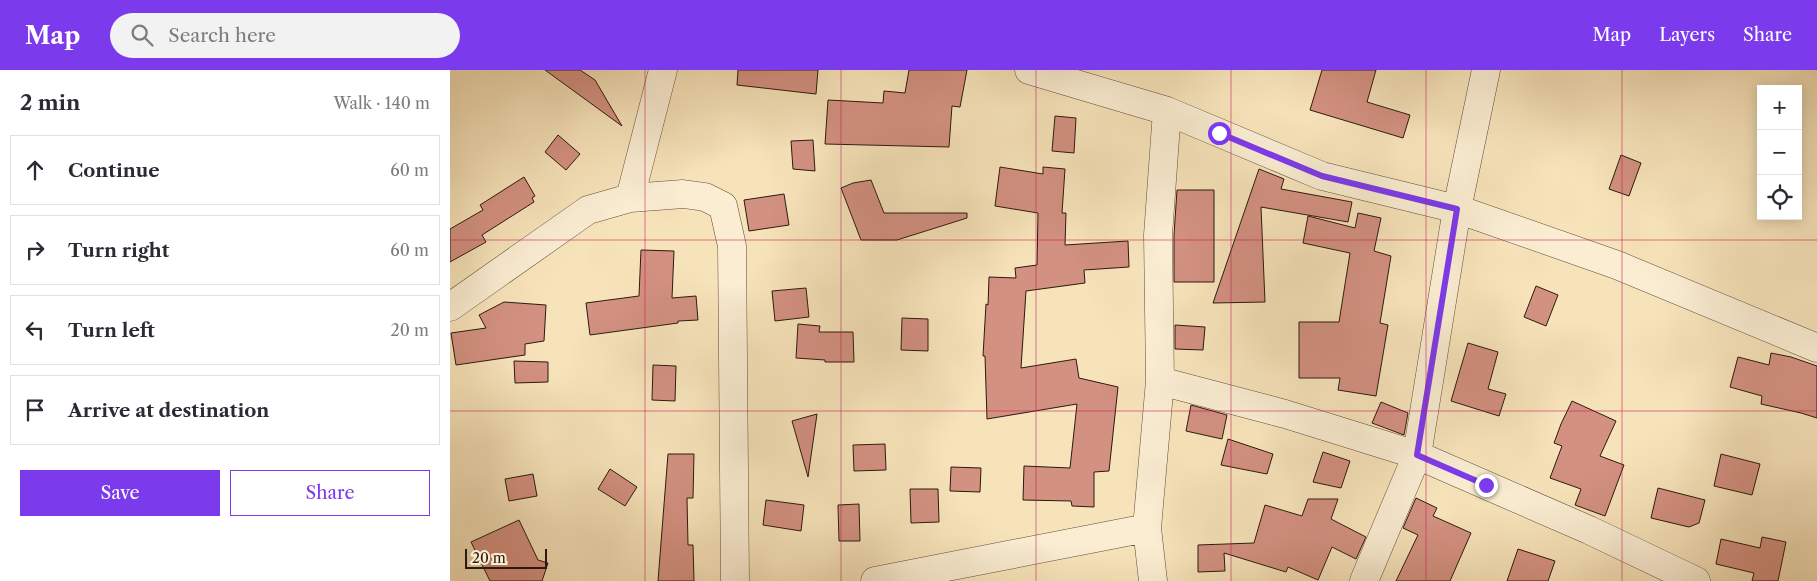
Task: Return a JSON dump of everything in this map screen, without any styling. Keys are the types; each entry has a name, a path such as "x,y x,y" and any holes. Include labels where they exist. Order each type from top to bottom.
{"street":[{"path":"630,198 663,70"},
{"path":"1029,70 1167,111 1322,176 1457,209 1617,265 1817,348"},
{"path":"1364,581 1417,455 1457,209 1486,70"},
{"path":"1153,581 1147,528 1160,381 1158,235 1167,111"},
{"path":"450,306 588,210 630,198 683,194 705,196 723,206 732,246 735,581"},
{"path":"1160,381 1285,414 1417,455 1589,530 1696,581"},
{"path":"875,581 1147,528"}],"building":[{"path":"545,70 580,70 595,80 622,126"},
{"path":"738,70 818,70 816,94 737,85"},
{"path":"909,70 967,70 960,107 952,106 949,147 825,144 828,100 883,103 884,91 905,93"},
{"path":"1322,70 1376,70 1367,102 1410,115 1403,138 1310,110"},
{"path":"1055,116 1076,118 1074,153 1052,151"},
{"path":"558,135 580,154 566,170 545,152"},
{"path":"813,140 815,171 793,169 791,141"},
{"path":"1621,155 1641,163 1629,196 1609,189"},
{"path":"1000,167 1043,174 1043,167 1065,169 1062,213 1066,213 1065,245 1128,241 1129,267 1084,270 1085,283 1026,291 1021,368 1076,359 1079,378 1118,387 1109,471 1094,472 1094,507 1072,506 1071,501 1023,500 1024,466 1070,468 1077,404 987,419 985,356 983,356 989,277 1016,278 1015,268 1037,265 1038,213 995,206"},
{"path":"1259,169 1284,179 1281,189 1352,202 1348,222 1261,207 1265,302 1213,303"},
{"path":"524,177 535,196 532,198 534,202 482,235 486,242 450,262 450,229 483,210 480,205"},
{"path":"871,180 884,213 967,213 967,218 897,240 861,240 841,188 853,183"},
{"path":"1177,190 1214,190 1214,282 1174,282 1174,235"},
{"path":"784,194 789,225 749,231 744,200"},
{"path":"1358,213 1381,218 1374,251 1391,256 1380,323 1388,325 1376,396 1338,390 1340,378 1299,378 1299,322 1339,322 1350,253 1303,243 1308,216 1355,228"},
{"path":"641,250 674,251 672,298 696,296 698,320 678,321 678,323 590,335 586,303 639,296"},
{"path":"1536,286 1558,295 1546,326 1524,317"},
{"path":"806,288 809,317 775,321 772,291"},
{"path":"504,302 546,305 544,341 525,344 525,355 456,365 451,333 486,328 479,315"},
{"path":"902,318 928,319 928,351 901,350"},
{"path":"798,324 820,326 819,332 853,332 854,362 825,362 825,360 796,358"},
{"path":"1175,325 1205,327 1203,350 1175,349"},
{"path":"1468,343 1498,352 1488,389 1506,394 1499,416 1451,401"},
{"path":"1771,353 1791,357 1817,366 1817,418 1761,404 1762,396 1730,387 1738,357 1769,365"},
{"path":"514,361 548,362 548,382 515,383"},
{"path":"653,365 676,366 675,401 652,400"},
{"path":"1572,401 1616,421 1600,456 1624,465 1605,516 1575,505 1581,489 1550,478 1562,446 1554,443"},
{"path":"1381,402 1408,413 1404,435 1372,423"},
{"path":"1191,405 1227,415 1222,439 1186,431"},
{"path":"817,414 808,477 792,421"},
{"path":"1228,439 1273,454 1267,474 1221,465"},
{"path":"885,444 886,470 854,471 853,445"},
{"path":"1323,452 1350,461 1341,488 1313,482"},
{"path":"668,454 694,454 693,498 687,498 688,545 693,545 694,581 658,581"},
{"path":"1721,454 1760,464 1752,495 1714,486"},
{"path":"951,467 981,468 980,492 950,491"},
{"path":"610,469 637,487 625,506 598,489"},
{"path":"533,474 537,496 509,501 505,479"},
{"path":"1658,488 1705,500 1699,523 1689,527 1651,518"},
{"path":"910,489 938,489 939,522 911,523"},
{"path":"1416,498 1437,508 1433,516 1471,533 1450,581 1396,581 1418,535 1403,528"},
{"path":"1308,499 1338,499 1331,519 1366,537 1356,559 1332,547 1318,580 1288,567 1286,572 1224,553 1225,571 1198,572 1198,545 1254,543 1265,505 1302,516"},
{"path":"766,500 804,505 801,531 763,525"},
{"path":"859,504 860,541 839,541 838,505"},
{"path":"519,520 538,560 548,563 542,581 490,581 471,542"},
{"path":"1762,537 1786,542 1778,581 1752,581 1754,573 1716,564 1721,539 1760,548"},
{"path":"1518,549 1555,561 1548,581 1507,581"}],"route":[{"path":"1219,133 1322,176 1457,209 1417,455 1486,485"}]}
